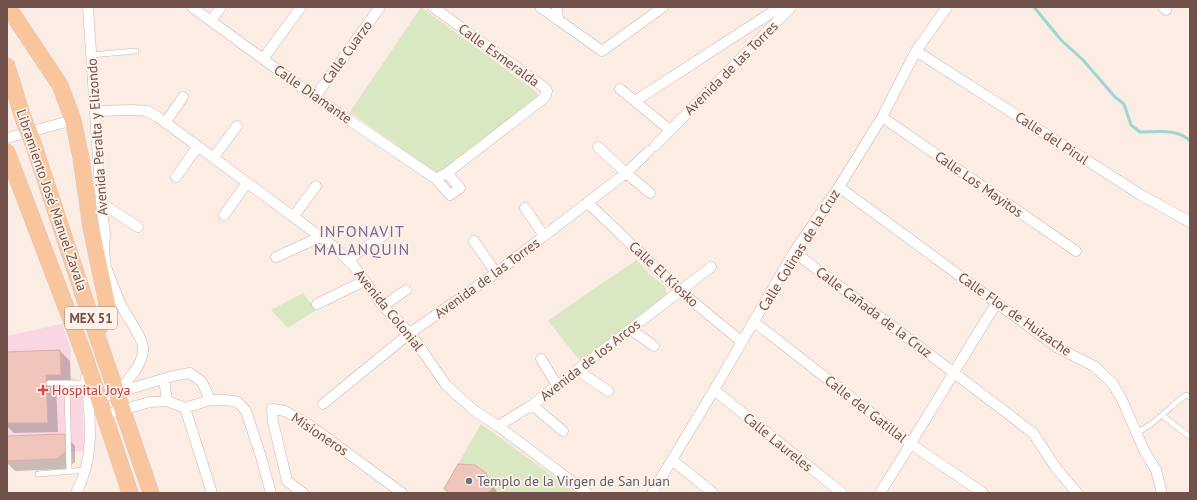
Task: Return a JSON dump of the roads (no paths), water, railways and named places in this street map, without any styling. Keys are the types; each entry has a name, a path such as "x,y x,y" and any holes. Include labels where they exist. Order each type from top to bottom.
{"main road":[{"path":"8,7 60,85 73,120 81,158 91,228 102,266 106,298 105,317 96,333"},
{"name":"Libramiento José Manuel Zavala","path":"7,66 96,333 152,493"},
{"name":"Libramiento José Manuel Zavala","path":"7,152 99,398 130,493"}],"street":[{"name":"Avenida Peralta y Elizondo","path":"88,7 101,203 105,234 102,266 122,307 136,330 144,350 136,369 117,393"},
{"name":"Calle Diamante","path":"192,7 315,97 435,178 450,195 460,188 447,173"},
{"path":"211,21 221,7"},
{"path":"263,59 301,7"},
{"name":"Calle Cuarzo","path":"315,97 380,7"},
{"name":"Calle Esmeralda","path":"433,7 545,88 547,91 544,98 447,173"},
{"path":"540,7 602,52 663,7"},
{"path":"557,7 558,20"},
{"path":"635,101 780,7"},
{"name":"Avenida de las Torres","path":"323,404 410,333 496,273 626,173 791,7"},
{"name":"Calle Colinas de la Cruz","path":"652,493 794,252 839,187 882,117 916,51 947,7"},
{"name":"Calle del Pirul","path":"916,51 1141,195 1190,222"},
{"path":"620,89 670,130"},
{"path":"165,122 183,97"},
{"name":"Avenida Colonial","path":"95,111 147,110 333,246 353,266 383,306 410,333 446,385 475,411 498,426 587,493"},
{"name":"Calle Los Mayitos","path":"882,117 1076,250"},
{"path":"7,138 73,120"},
{"path":"213,158 237,126"},
{"path":"176,177 198,146"},
{"path":"598,147 650,193"},
{"path":"435,178 447,173"},
{"path":"224,215 247,183"},
{"path":"293,217 316,186"},
{"name":"Calle Flor de Huizache","path":"839,187 996,304 1010,312 1058,348 1094,366 1113,384 1122,400 1145,452 1156,470 1162,493"},
{"path":"101,203 138,226"},
{"name":"Calle El Kiosko","path":"588,203 680,291 742,342"},
{"path":"525,208 544,236"},
{"path":"347,260 384,235"},
{"path":"276,257 320,237"},
{"path":"474,241 496,273"},
{"name":"Calle Cañada de la Cruz","path":"794,252 1033,433 1056,468 1077,493"},
{"name":"Avenida de los Arcos","path":"498,426 532,405 711,267"},
{"path":"317,304 364,280"},
{"path":"383,306 406,290"},
{"path":"880,493 996,304"},
{"name":"Calle del Gatillal","path":"754,321 911,444 983,493"},
{"path":"630,329 654,346"},
{"path":"76,493 88,463 91,429 87,383 80,347"},
{"path":"540,359 557,385"},
{"path":"577,370 608,391"},
{"path":"99,398 173,376 190,373 202,382 210,400"},
{"path":"164,379 168,402"},
{"name":"Calle Laureles","path":"714,390 842,493"},
{"path":"104,415 150,402 168,402 185,408 210,400 238,402 246,411 271,493"},
{"path":"532,405 563,431"},
{"path":"185,408 212,493"},
{"name":"Misioneros","path":"303,493 287,481 273,422 272,409 285,411 308,424 402,493"},
{"path":"672,460 713,493"}],"lane":[{"path":"91,56 136,51"},
{"path":"49,383 87,383"},
{"path":"67,383 69,471"},
{"path":"1137,433 1154,422 1186,395 1190,397"},
{"path":"1162,415 1190,437"},
{"path":"38,474 85,470"}],"waterway":[{"path":"1034,7 1061,40 1083,60 1115,97 1124,104 1131,125 1140,132 1173,132 1190,141"}],"place":[{"name":"Hospital Joya","path":"43,390"},
{"name":"Templo de la Virgen de San Juan","path":"469,481"}],"district":[{"name":"INFONAVIT MALANQUIN","path":"362,240"}]}
